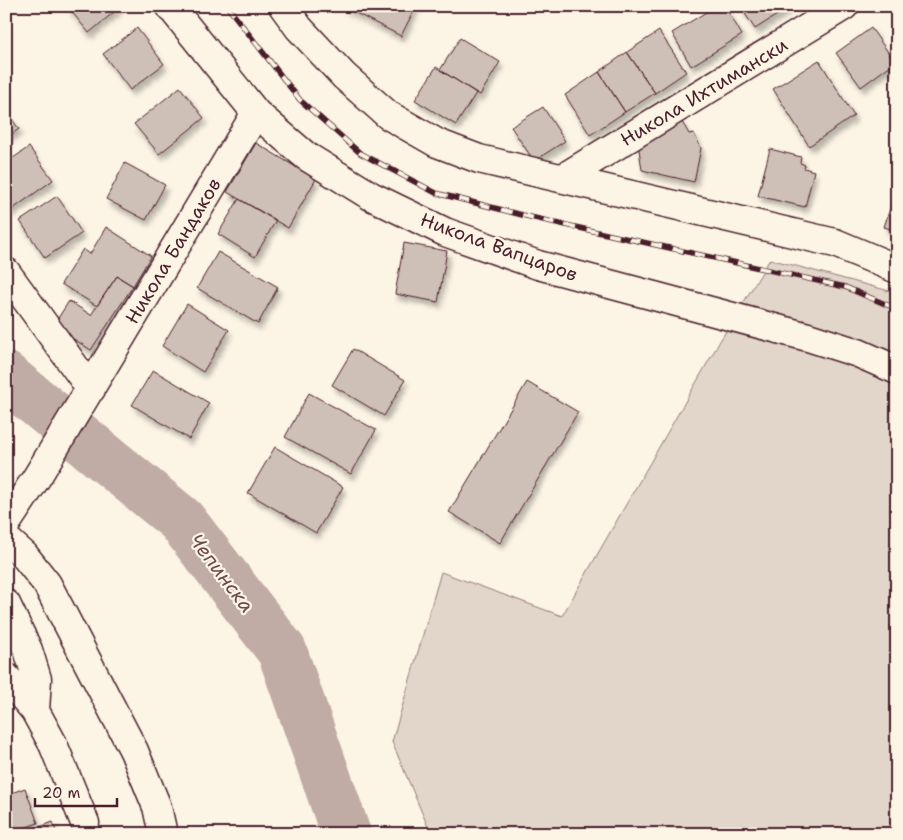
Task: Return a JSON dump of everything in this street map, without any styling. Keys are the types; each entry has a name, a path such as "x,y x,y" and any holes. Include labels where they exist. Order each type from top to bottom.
{"street":[{"name":"Никола Вапцаров","path":"170,6 256,113 306,156 371,196 444,232 538,265 808,337 858,353 897,370"},
{"path":"283,6 305,17 344,76 388,115 437,143 479,159 835,243 897,269"},
{"name":"Никола Ихтимански","path":"563,178 844,6"},
{"name":"Никола Бандаков","path":"6,524 37,477 256,113"},
{"path":"6,272 88,392"},
{"path":"6,539 24,555 47,584 134,752 157,807 163,834"},
{"path":"6,604 28,650 37,679 35,712"},
{"path":"6,677 35,712 53,744 85,823"}],"shaded area":[{"path":"770,259 897,293 897,834 431,834 392,742 441,572 562,616 720,341"}],"building":[{"path":"67,6 121,6 89,33"},
{"path":"342,6 416,6 401,36"},
{"path":"716,6 725,6 742,35 691,66 672,33"},
{"path":"740,6 787,6 788,8 755,29"},
{"path":"137,28 164,64 130,90 103,54"},
{"path":"871,28 895,62 861,87 836,53"},
{"path":"659,31 686,72 655,93 627,52"},
{"path":"460,38 500,62 480,95 440,70"},
{"path":"627,52 655,93 625,112 599,72"},
{"path":"819,60 854,116 809,146 773,89"},
{"path":"436,67 476,93 456,125 415,100"},
{"path":"599,72 625,112 590,135 565,95"},
{"path":"180,87 204,118 159,154 134,124"},
{"path":"543,107 565,141 534,161 511,127"},
{"path":"6,111 19,129 6,138"},
{"path":"681,120 689,134 694,133 701,148 694,182 642,170 638,143"},
{"path":"256,143 316,179 288,228 227,192"},
{"path":"29,147 53,180 10,211 6,206 6,163"},
{"path":"770,149 801,157 800,163 805,165 804,168 814,171 805,207 758,196"},
{"path":"125,163 165,185 146,220 106,199"},
{"path":"897,187 897,231 884,227"},
{"path":"57,196 82,233 45,258 20,221"},
{"path":"239,199 276,220 255,257 218,234"},
{"path":"106,227 151,256 133,286 117,276 97,306 61,284 83,249 90,254"},
{"path":"404,243 447,251 438,302 395,294"},
{"path":"218,252 278,287 258,324 197,288"},
{"path":"117,276 133,286 91,350 53,326 69,301 91,315"},
{"path":"187,304 229,330 203,372 162,346"},
{"path":"353,349 405,380 384,416 332,385"},
{"path":"153,370 209,403 189,439 132,405"},
{"path":"527,382 578,412 500,543 449,512"},
{"path":"309,393 376,430 351,474 285,437"},
{"path":"275,447 343,487 316,533 248,493"},
{"path":"25,788 38,823 6,834 6,795"},
{"path":"53,822 57,834 20,834"}],"waterway":[{"name":"Чепинска","path":"6,377 181,520 282,651 346,834"}],"railway":[{"path":"227,6 300,100 360,153 436,193 530,217 845,287 897,309"}]}
